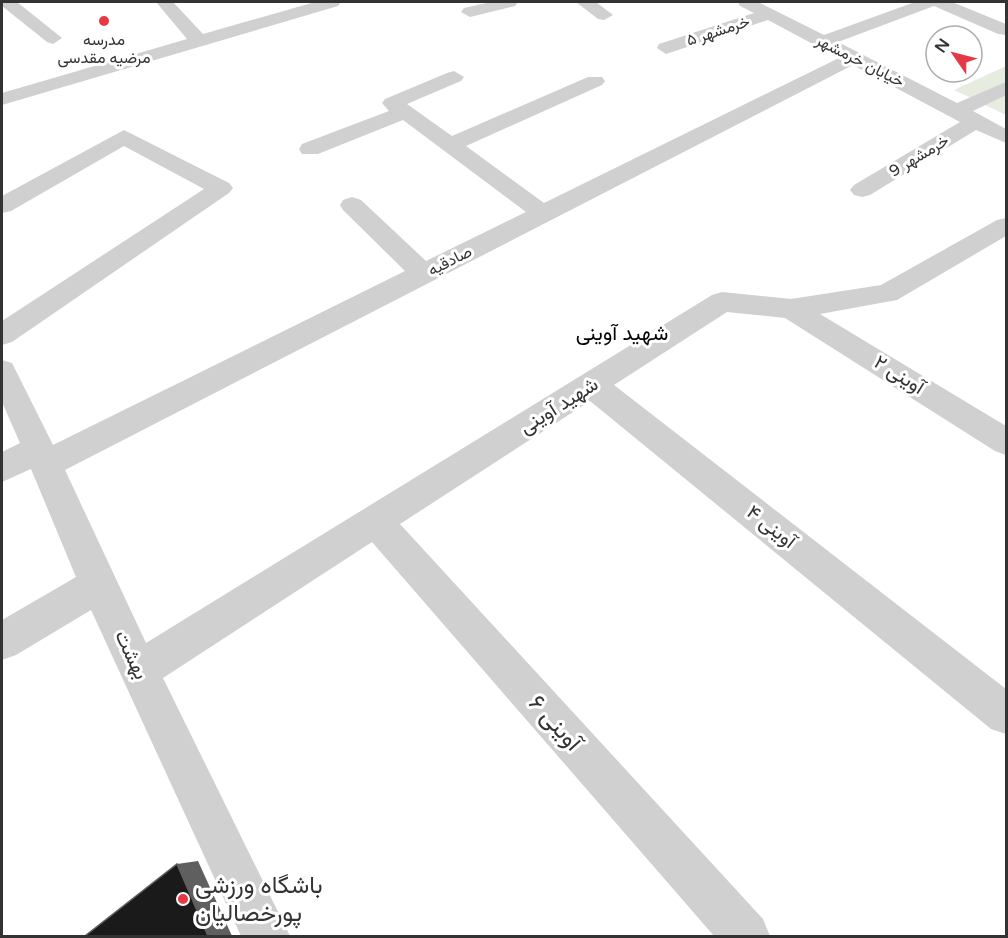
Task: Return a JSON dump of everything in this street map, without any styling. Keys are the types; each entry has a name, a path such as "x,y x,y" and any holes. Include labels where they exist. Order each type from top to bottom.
{"street":[{"path":"8,2 52,38"},
{"path":"164,2 200,42"},
{"path":"2,99 332,2"},
{"path":"470,12 509,2"},
{"path":"585,2 604,15"},
{"name":"خیابان خرمشهر","path":"746,2 1006,137"},
{"path":"822,42 930,2"},
{"path":"939,2 1004,30"},
{"name":"خرمشهر ۵","path":"666,48 770,14"},
{"name":"صادقیه","path":"2,468 43,457 424,274 853,58"},
{"path":"454,77 392,103 544,214"},
{"path":"450,145 595,81"},
{"name":"خرمشهر 9","path":"862,190 1006,88"},
{"path":"310,150 405,112"},
{"path":"2,206 124,137 221,188 2,334"},
{"path":"352,205 424,274"},
{"name":"شهید آوینی","path":"138,671 722,302 791,309 887,293 1001,236"},
{"name":"آوینی ۲","path":"791,309 1006,442"},
{"name":"آوینی ۴","path":"592,385 1006,714"},
{"name":"بهشت","path":"5,386 43,457 138,671 266,936"},
{"name":"آوینی ۶","path":"376,522 741,930"},
{"path":"2,641 98,585"}],"shaded area":[{"path":"1006,66 1006,115 954,90 967,84 984,84 984,76"}],"building":[{"name":"باشگاه ورزشی پورخصالیان","path":"177,864 208,936 85,936"}],"place":[{"name":"مدرسه مرضیه مقدسی","path":"104,21"},
{"name":"باشگاه ورزشی پورخصالیان","path":"183,899"}],"district":[{"name":"شهید آوینی","path":"622,333"}]}
